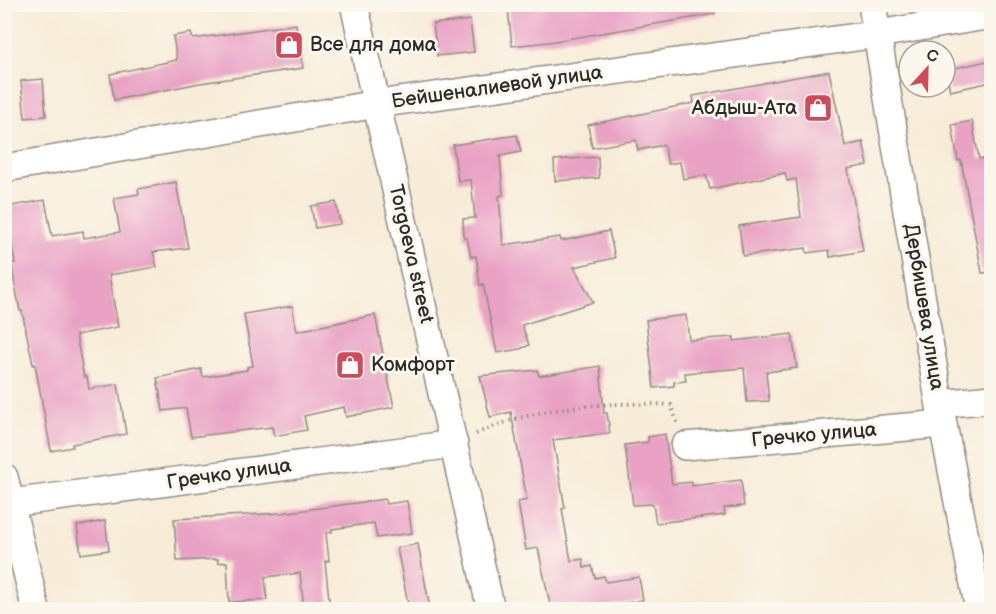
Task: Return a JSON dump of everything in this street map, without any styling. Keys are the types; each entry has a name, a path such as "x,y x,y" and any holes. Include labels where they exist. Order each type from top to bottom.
{"street":[{"name":"Torgoeva street","path":"354,4 491,609"},
{"name":"Дербишева улица","path":"872,4 942,414 979,609"},
{"name":"Бейшеналиевой улица","path":"4,168 377,104 878,34 992,15"},
{"name":"Гречко улица","path":"685,446 942,414 992,399"},
{"name":"Гречко улица","path":"6,495 454,444"},
{"path":"6,495 36,609"}],"path":[{"path":"454,444 485,430 545,411 630,402 671,405 685,446"}],"building":[{"path":"545,4 714,4 715,14 549,42 512,46 508,9"},
{"path":"470,20 474,52 437,56 433,24"},
{"path":"296,24 303,68 200,83 114,100 110,74 177,60 173,36 191,33 193,39"},
{"path":"992,60 992,82 957,90 957,68"},
{"path":"829,71 845,146 863,142 868,165 848,169 863,251 830,257 829,250 807,253 806,248 743,256 739,226 801,217 796,179 787,181 785,173 710,189 706,175 683,179 680,162 668,164 664,145 638,150 636,140 592,148 588,125 694,103 693,96"},
{"path":"43,79 46,116 25,118 21,81"},
{"path":"972,121 979,159 992,158 992,272 982,273 961,160 958,161 952,125"},
{"path":"517,135 521,152 500,156 503,195 499,196 503,245 560,237 561,241 609,231 615,258 574,267 593,302 522,325 529,345 497,353 483,284 480,285 476,256 471,257 467,238 464,238 463,219 475,218 471,180 458,181 453,145"},
{"path":"598,157 599,178 555,181 554,160"},
{"path":"176,182 188,248 153,252 157,267 109,275 118,327 76,335 84,377 87,377 89,389 118,384 126,434 72,444 73,447 51,451 35,364 33,365 22,311 20,311 11,263 15,263 5,207 45,200 52,236 83,231 84,238 120,232 114,198 139,194 138,189"},
{"path":"336,202 340,224 315,228 311,206"},
{"path":"292,306 297,331 375,315 394,407 346,417 344,407 304,416 307,430 274,436 272,427 191,437 186,408 163,411 157,378 201,369 203,377 247,370 247,367 253,366 244,314"},
{"path":"686,315 689,340 734,337 734,341 792,334 797,368 766,372 769,401 747,402 744,368 685,373 686,381 674,382 674,386 654,388 646,320"},
{"path":"600,366 604,413 607,413 610,433 553,440 565,508 562,509 571,561 583,559 584,568 592,566 595,578 604,576 606,582 639,577 643,600 596,609 551,609 538,548 526,550 518,502 527,500 511,412 490,417 480,376 537,370 539,376"},
{"path":"665,434 672,484 692,482 692,486 741,480 744,506 724,508 725,515 656,523 653,504 633,505 625,445 648,442 648,437"},
{"path":"385,499 386,504 407,501 412,533 377,538 374,523 332,529 332,532 326,533 329,561 325,561 330,609 304,609 300,573 265,577 267,600 229,602 227,562 218,563 218,559 177,561 174,519 282,513"},
{"path":"105,521 109,550 81,554 77,526"},
{"path":"418,544 430,609 409,609 397,548"}],"place":[{"name":"Все для дома","path":"289,45"},
{"name":"Абдыш-Ата","path":"818,108"},
{"name":"Комфорт","path":"350,365"}]}
